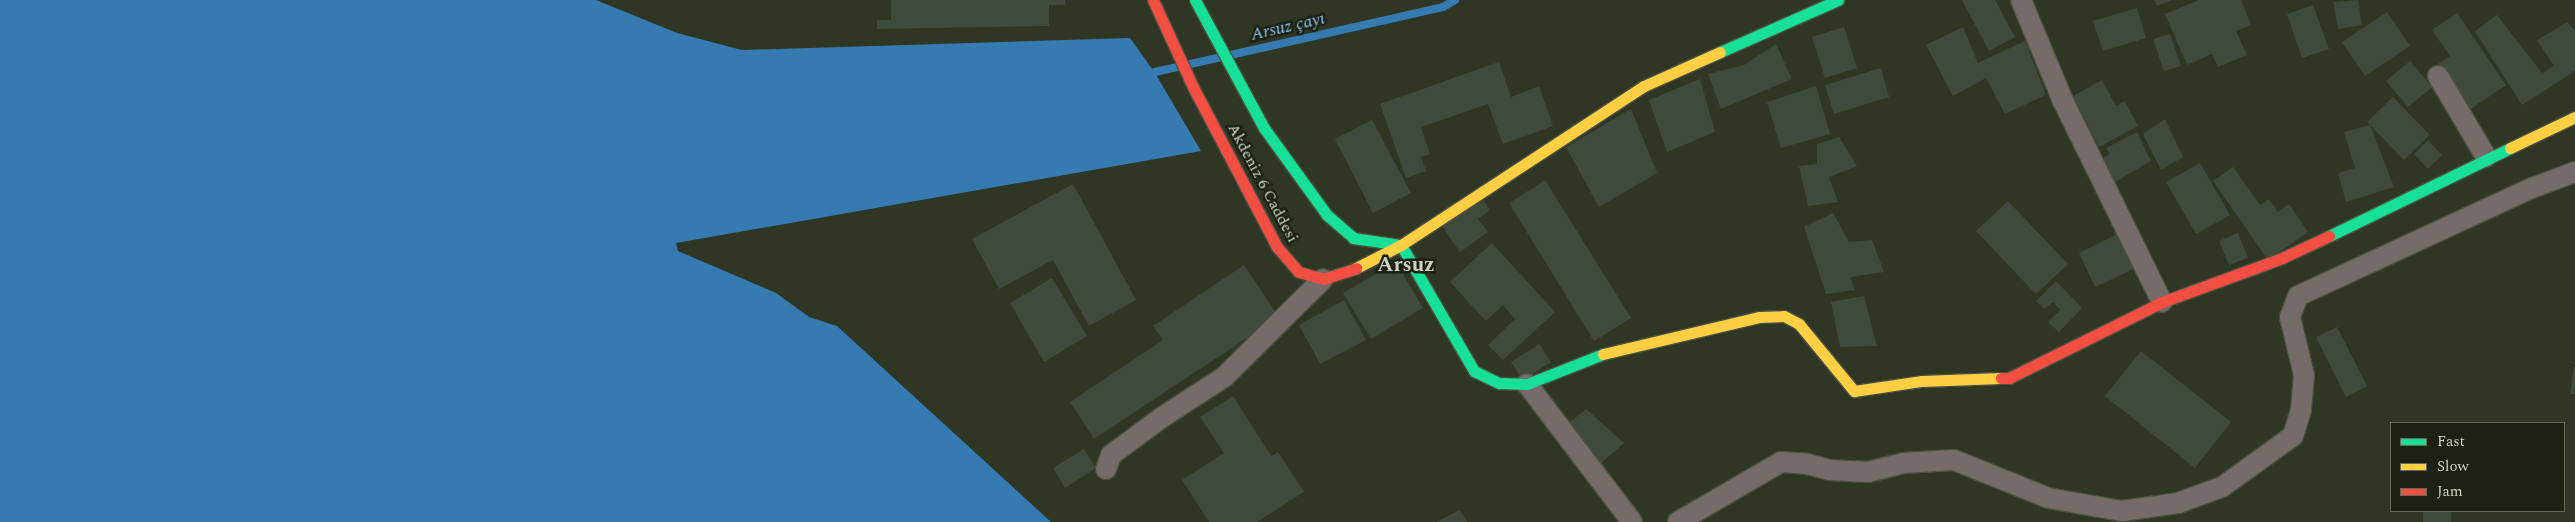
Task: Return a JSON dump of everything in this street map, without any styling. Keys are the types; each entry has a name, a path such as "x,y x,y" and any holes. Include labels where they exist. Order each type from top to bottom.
{"street":[{"name":"Akdeniz 6 Caddesi","path":"1154,0 1193,87 1261,220 1288,261 1299,272 1323,279"},
{"name":"Akdeniz 6 Caddesi","path":"1195,0 1256,113 1287,162 1339,229 1354,238 1401,245"},
{"path":"1106,469 1111,456 1118,450 1160,418 1224,377 1323,279 1341,275 1401,245 1644,86 1838,0"},
{"path":"2021,0 2063,101 2162,302"},
{"path":"2438,76 2486,157"},
{"path":"1401,245 1474,371 1499,383 1527,384 1606,353 1759,317 1784,316 1799,324 1854,391 1922,381 2009,378 2162,302 2282,258 2486,157 2575,117"},
{"path":"1678,522 1781,462 1807,464 1829,470 1868,472 1903,463 1954,460 2048,498 2122,511 2178,503 2213,490 2276,451 2293,436 2301,409 2304,376 2290,317 2298,296 2532,188 2575,172"},
{"path":"1527,384 1632,522"}],"water":[{"path":"0,0 596,0 677,33 742,50 1130,38 1155,73 1201,151 676,243 678,251 776,293 809,317 837,326 1051,522 0,522"}],"building":[{"path":"891,0 1065,0 1065,5 1049,5 1049,26 877,29 877,20 891,20"},
{"path":"1962,0 1995,0 2015,37 1989,51"},
{"path":"2154,0 2172,0 2157,6"},
{"path":"2199,0 2241,0 2251,25 2236,31 2247,55 2218,67 2212,54 2187,65 2165,14"},
{"path":"2358,0 2362,25 2338,29 2333,2"},
{"path":"2313,5 2329,49 2302,58 2287,14"},
{"path":"2137,8 2146,38 2103,51 2093,21"},
{"path":"2387,12 2410,46 2365,76 2342,42"},
{"path":"2457,13 2506,85 2466,112 2435,66 2450,56 2432,30"},
{"path":"2497,15 2542,73 2554,66 2537,40 2567,22 2575,31 2575,71 2522,105 2475,31"},
{"path":"1844,27 1857,68 1825,78 1812,37"},
{"path":"1963,27 1978,63 2025,41 2046,95 2005,114 1986,78 1953,96 1926,45"},
{"path":"2170,34 2181,66 2164,71 2153,39"},
{"path":"1776,44 1792,79 1721,109 1708,74 1744,65"},
{"path":"2410,61 2432,87 2408,107 2386,81"},
{"path":"1499,62 1511,97 1539,86 1553,126 1503,144 1488,104 1421,127 1430,154 1421,157 1426,171 1406,178 1380,104"},
{"path":"1881,68 1889,97 1834,114 1825,85"},
{"path":"1700,79 1715,132 1667,152 1649,100"},
{"path":"2102,80 2116,106 2125,101 2138,126 2099,147 2073,96"},
{"path":"1816,86 1830,134 1781,148 1767,102"},
{"path":"2393,97 2430,135 2404,160 2367,122"},
{"path":"1631,109 1657,173 1599,207 1566,147"},
{"path":"2165,119 2183,157 2161,170 2143,134"},
{"path":"1372,120 1411,193 1373,213 1335,139"},
{"path":"2370,125 2394,187 2346,202 2338,173 2355,168 2344,132"},
{"path":"2137,132 2151,161 2110,185 2097,161 2110,154 2106,148"},
{"path":"1839,137 1857,166 1829,177 1838,202 1808,206 1799,166 1817,164 1817,144"},
{"path":"2428,140 2442,155 2428,169 2414,154"},
{"path":"2200,163 2230,215 2196,234 2166,182"},
{"path":"2233,167 2260,205 2269,199 2278,212 2289,204 2308,232 2268,260 2213,181"},
{"path":"1545,180 1631,318 1594,341 1509,203"},
{"path":"1073,184 1136,300 1089,326 1053,260 999,289 972,239"},
{"path":"1481,197 1490,210 1478,219 1488,232 1460,252 1441,225"},
{"path":"2008,201 2068,264 2036,294 1976,231"},
{"path":"1833,213 1849,242 1872,240 1884,272 1850,277 1855,290 1826,294 1804,227"},
{"path":"2122,232 2138,267 2095,287 2079,253"},
{"path":"2238,233 2248,258 2229,265 2219,241"},
{"path":"1492,243 1555,312 1503,360 1488,345 1515,319 1503,305 1486,321 1450,282"},
{"path":"1396,262 1423,308 1371,339 1343,293"},
{"path":"1244,265 1279,317 1094,439 1070,402 1163,340 1153,326"},
{"path":"1052,278 1087,336 1044,362 1010,303"},
{"path":"2056,281 2082,308 2059,332 2048,322 2060,310 2053,302 2044,309 2036,301"},
{"path":"1864,296 1877,346 1840,347 1831,302"},
{"path":"1344,300 1366,340 1320,364 1299,325"},
{"path":"2337,327 2367,386 2346,397 2316,337"},
{"path":"1539,344 1551,362 1523,380 1511,362"},
{"path":"2141,351 2231,422 2195,468 2105,396"},
{"path":"2574,367 2575,394 2570,394"},
{"path":"1233,396 1271,456 1278,452 1304,492 1257,522 1209,522 1182,480 1224,453 1200,417"},
{"path":"1586,409 1624,443 1600,464 1564,427"},
{"path":"1084,449 1096,468 1065,488 1053,468"},
{"path":"1460,510 1467,522 1436,522"},
{"path":"2423,512 2451,512 2451,522 2423,522"}],"waterway":[{"name":"Arsuz çayı","path":"1155,72 1443,7 1455,0"}],"traffic: fast":[{"path":"1195,0 1264,128 1327,215 1353,238 1401,245"},
{"path":"1720,52 1838,0"},
{"path":"2329,236 2510,148"},
{"path":"1401,245 1474,371 1499,383 1527,384 1603,354"}],"traffic: slow":[{"path":"1356,268 1401,245 1644,86 1720,52"},
{"path":"2510,148 2575,117"},
{"path":"1603,354 1759,317 1784,316 1799,324 1854,391 1922,381 2001,378"}],"traffic: jam":[{"path":"1153,0 1193,87 1277,247 1299,272 1323,279 1356,268"},
{"path":"2001,378 2009,378 2162,302 2282,258 2329,236"}],"district":[{"name":"Arsuz","path":"1406,265"}]}
